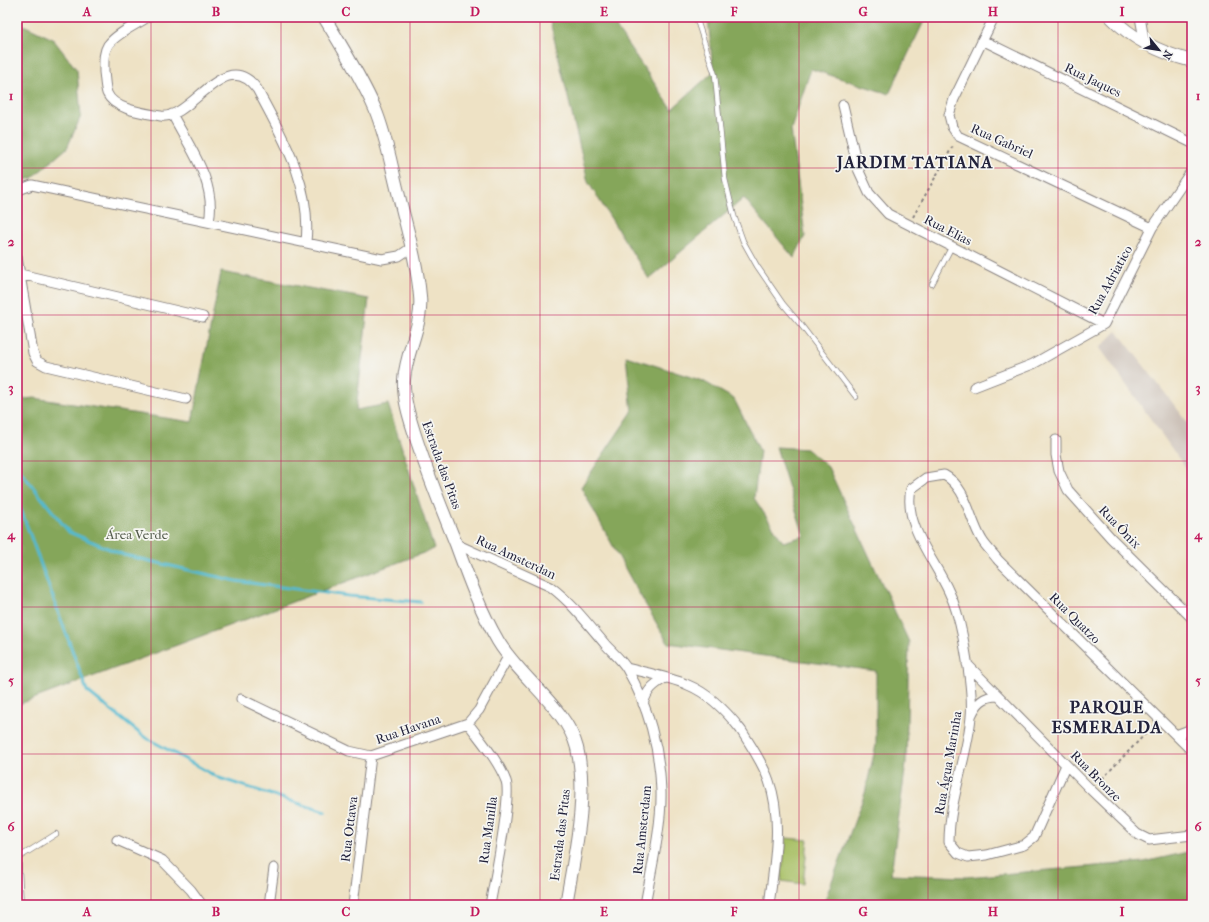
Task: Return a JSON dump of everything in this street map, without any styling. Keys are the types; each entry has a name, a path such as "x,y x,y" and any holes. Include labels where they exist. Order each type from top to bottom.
{"main road":[{"name":"Estrada das Pitas","path":"324,17 359,77 376,112 385,140 411,248 420,296 420,314 404,380 405,400 414,431 480,607 499,643 567,724 576,745 580,764 580,792 578,824 566,905"},
{"path":"1111,17 1125,32 1145,45 1192,61"}],"street":[{"path":"148,17 115,39 106,48 104,60 106,88 112,100 121,107 163,116 172,114 222,78 235,76 250,82 257,90 291,153 306,210 308,224 306,242"},
{"name":"Rua Gabriel","path":"994,17 954,99 949,115 952,127 958,136 1152,228"},
{"path":"1140,17 1145,45"},
{"name":"Rua Jaques","path":"982,40 1192,143"},
{"name":"Rua Elias","path":"843,105 858,169 869,193 888,214 1104,324"},
{"path":"172,114 207,183 211,206 209,222"},
{"name":"Rua Adriatico","path":"974,387 1033,364 1104,324 1152,228 1192,170"},
{"path":"17,192 27,186 32,185 382,259 399,256 411,248"},
{"path":"17,257 33,353 41,364 186,399"},
{"path":"20,274 203,317"},
{"name":"Rua Ônix","path":"1056,440 1056,455 1059,471 1068,490 1112,538 1192,618"},
{"name":"Rua Água Marinha","path":"960,488 954,480 944,475 926,478 911,489 909,499 910,509 920,537 950,593 963,638 967,664 971,716 949,831 949,842 958,853 968,857 987,855 1024,845 1034,837 1066,765"},
{"name":"Rua Quatzo","path":"960,488 982,541 998,560 1192,752"},
{"name":"Rua Amsterdan","path":"456,544 551,586 564,597 627,668"},
{"path":"468,723 479,710 509,655"},
{"name":"Rua Bronze","path":"967,664 1066,765 1137,834 1149,840 1192,835"},
{"path":"627,668 689,685 718,704 732,718 746,738 769,781 774,806 776,835 769,905"},
{"name":"Rua Amsterdam","path":"627,668 643,704 655,743 661,792 645,905"},
{"path":"643,704 646,692 654,684 665,678"},
{"path":"971,716 980,700 992,696 998,696"},
{"name":"Rua Havana","path":"241,699 349,751 371,756 468,723"},
{"name":"Rua Manilla","path":"468,723 494,760 506,782 507,802 490,905"},
{"path":"1176,735 1192,729"},
{"name":"Rua Ottawa","path":"353,905 371,756"},
{"path":"117,840 162,860 191,890 202,905"},
{"path":"269,905 274,868"}],"lane":[{"path":"696,17 715,75 725,179 734,216 744,242 757,266 783,304 856,397"},
{"path":"932,284 952,246"},
{"path":"18,858 56,834"},
{"path":"17,837 21,905"}],"path":[{"path":"908,225 958,136"},
{"path":"1091,790 1159,719"}],"shaded area":[{"path":"1117,331 1192,428 1192,448 1188,451 1192,457 1192,477 1100,348"}],"green space":[{"path":"549,17 609,17 672,109 713,72 708,17 926,17 889,94 811,69 791,129 805,236 794,258 744,198 649,279 588,182"},
{"path":"17,22 53,39 77,70 81,116 67,148 32,178 17,183"},
{"name":"Área Verde","path":"221,272 369,299 356,410 388,404 434,549 17,705 17,400 34,398 192,422"},
{"path":"626,356 703,381 734,399 760,451 754,498 783,542 804,536 776,447 807,449 828,467 909,642 906,763 891,874 966,877 1144,862 1192,851 1192,905 823,905 865,793 876,745 876,671 668,643 633,583 581,487 632,412"},
{"path":"786,838 808,840 803,884 781,881"}],"waterway":[{"path":"17,467 69,532 124,555 236,581 349,596 421,602"},
{"path":"17,499 87,691 143,736 219,778 325,812"}],"district":[{"name":"JARDIM TATIANA","path":"915,162"},
{"name":"PARQUE ESMERALDA","path":"1107,717"}]}
